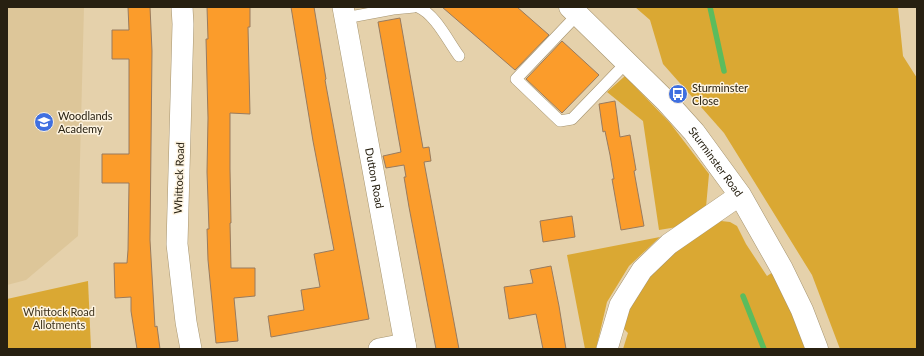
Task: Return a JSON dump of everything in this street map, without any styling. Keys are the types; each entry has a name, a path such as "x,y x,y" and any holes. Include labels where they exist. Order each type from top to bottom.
{"street":[{"name":"Whittock Road","path":"182,7 183,24 177,244 186,322 191,349"},
{"name":"Sturminster Road","path":"573,11 666,101 694,132 740,195 782,269 802,310 818,349"},
{"name":"Dutton Road","path":"344,13 406,347"},
{"path":"607,349 620,305 642,270 669,244 740,195"},
{"path":"379,349 406,347"}],"lane":[{"path":"344,13 414,7"},
{"path":"418,7 424,10 432,18 459,56"},
{"path":"573,11 516,79 560,121 572,119 626,63"}],"shaded area":[{"name":"Woodlands Academy","path":"7,7 84,7 78,236 26,280 7,285"}],"green space":[{"path":"635,7 898,7 903,56 917,78 917,349 840,349 812,275 724,133 663,64 650,20"},
{"path":"625,76 670,123 709,174 706,207 677,227 659,230 643,121 607,92"},
{"path":"719,218 721,221 730,222 737,226 746,244 767,276 773,272 808,349 623,349 628,333 622,327 644,283 669,256"},
{"path":"660,237 629,266 607,302 596,349 585,349 567,255"},
{"name":"Whittock Road Allotments","path":"88,281 91,349 7,349 7,299"}],"building":[{"path":"128,7 150,7 152,51 150,240 155,327 157,326 160,349 137,349 131,311 131,297 115,298 114,263 127,263 129,183 102,183 102,154 129,154 129,59 112,59 112,30 129,30"},
{"path":"207,7 250,7 250,27 248,27 250,114 230,113 230,223 231,268 255,268 255,296 234,298 238,341 216,343 208,260 207,229 209,229 207,172"},
{"path":"291,7 314,7 325,80 369,319 271,337 268,316 304,310 301,290 320,287 314,254 334,250 313,141"},
{"path":"442,7 517,7 549,35 515,70"},
{"path":"400,18 423,148 429,147 431,161 424,162 459,349 436,349 409,207 404,177 406,177 404,165 386,168 383,156 401,152 378,22"},
{"path":"562,41 599,75 562,113 526,79"},
{"path":"615,101 620,137 630,135 636,170 634,171 644,226 621,230 612,179 614,179 610,155 605,131 603,132 599,104"},
{"path":"572,216 575,237 543,242 540,221"},
{"path":"551,266 566,349 543,349 536,314 509,319 504,287 533,283 530,270"}],"waterway":[{"path":"710,7 724,71"},
{"path":"743,296 764,349"}],"place":[{"name":"Sturminster Close","path":"678,94"},
{"name":"Woodlands Academy","path":"44,122"}]}
